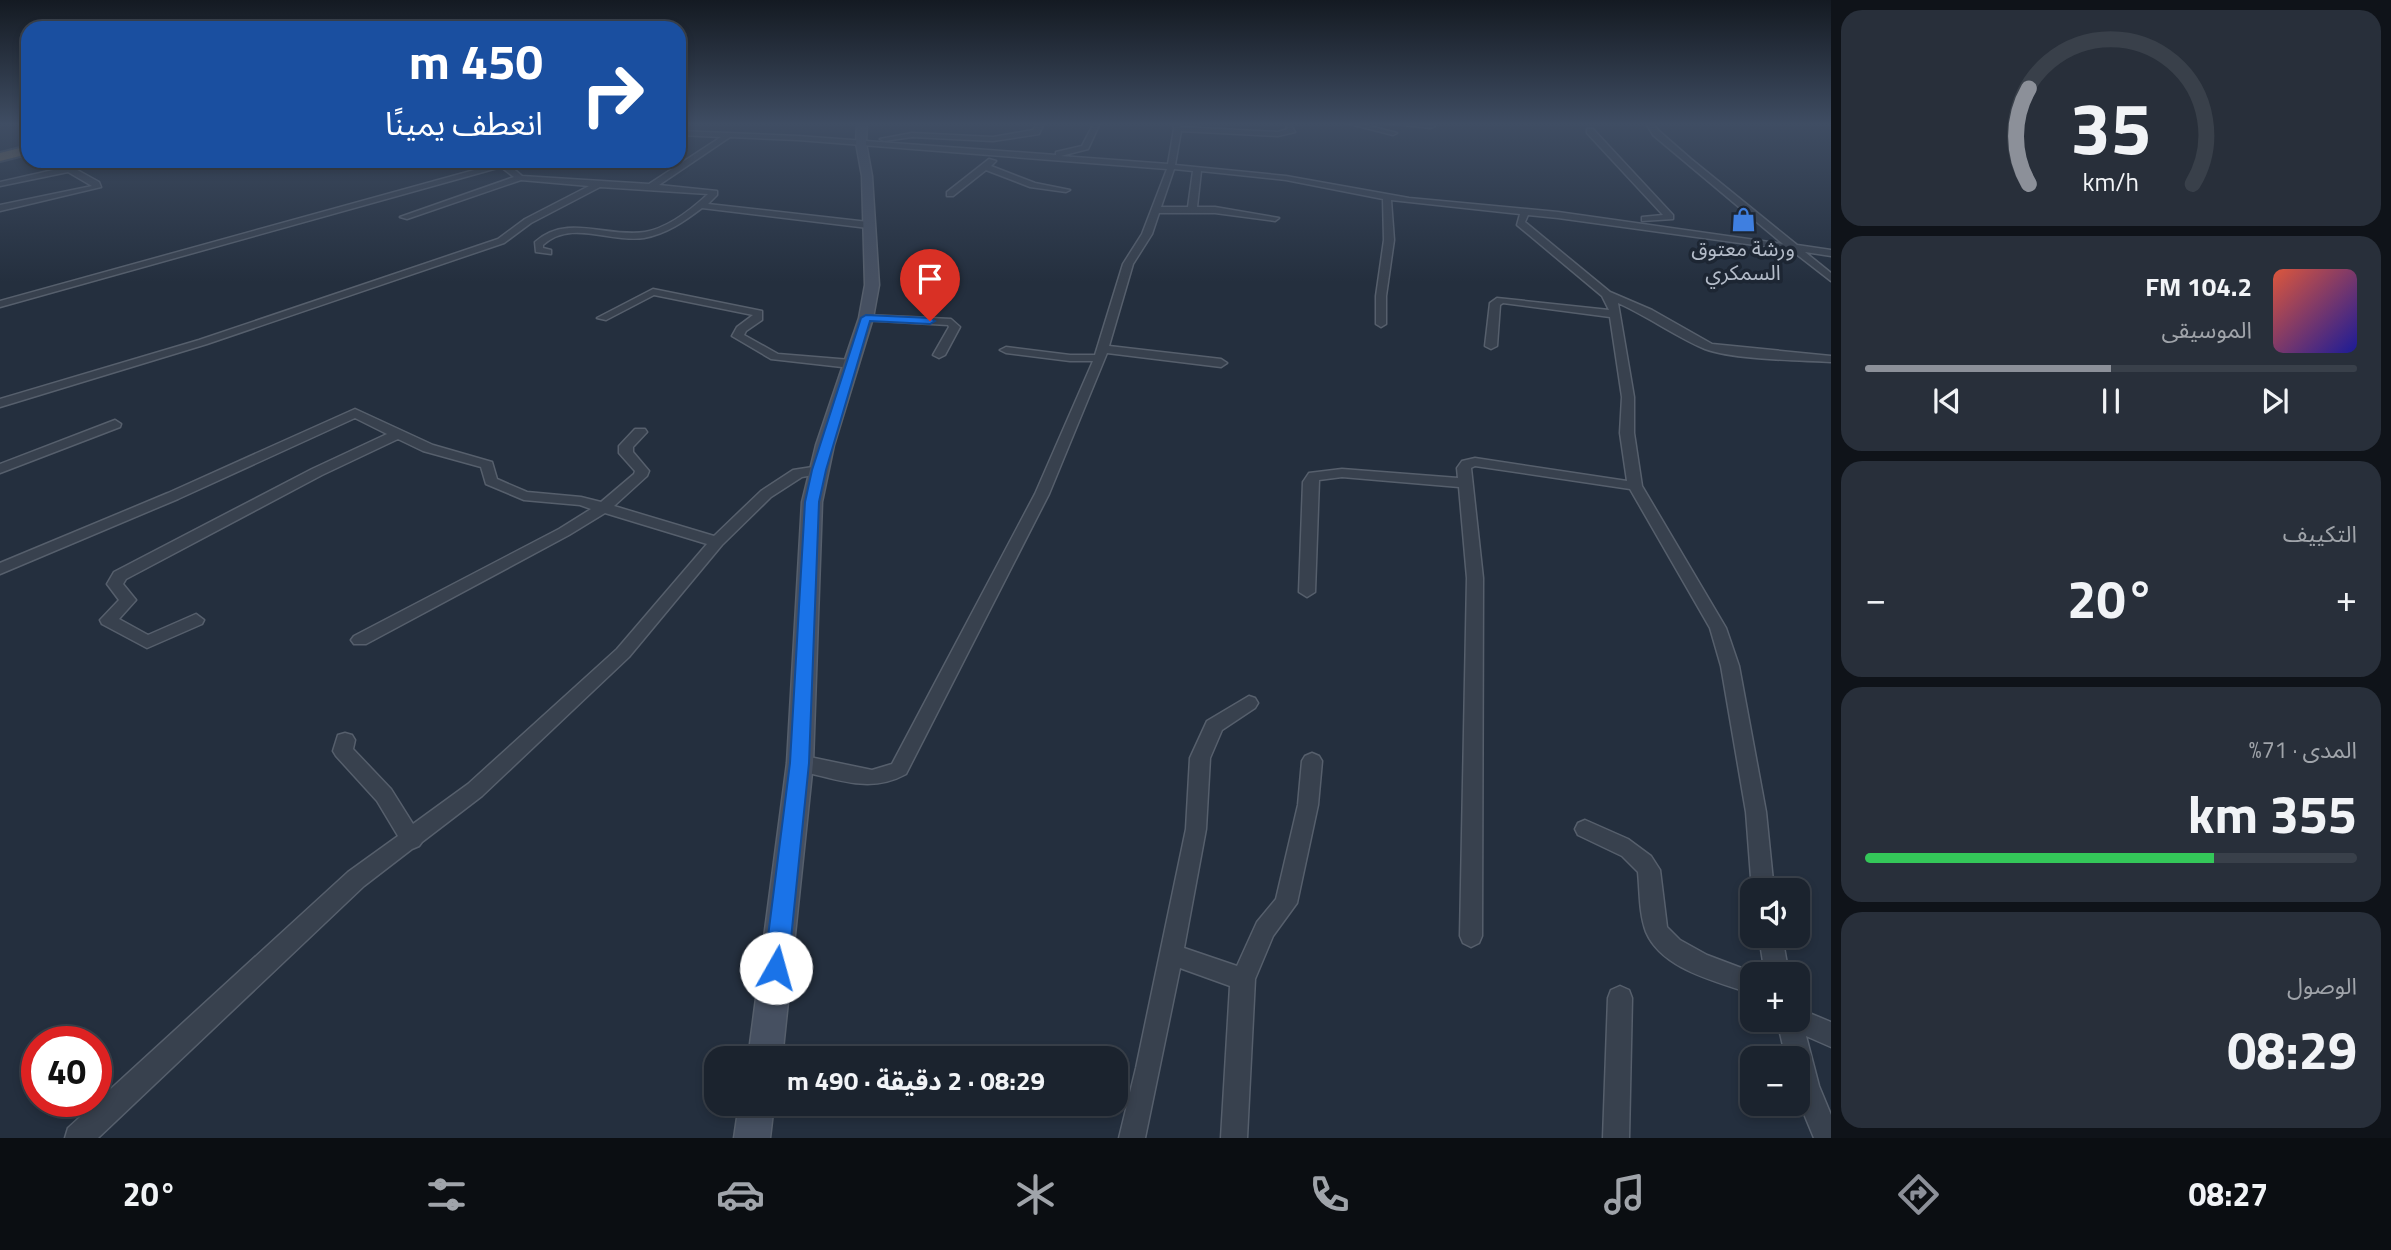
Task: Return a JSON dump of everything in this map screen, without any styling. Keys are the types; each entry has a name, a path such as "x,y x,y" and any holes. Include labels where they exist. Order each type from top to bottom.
{"street":[{"path":"0,184 37,176"},
{"path":"0,208 97,187 82,176"},
{"path":"0,304 463,176"},
{"path":"651,187 667,176"},
{"path":"767,1046 800,763 812,502 819,470 866,318 872,285 867,176"},
{"path":"950,194 974,176"},
{"path":"1010,176 1033,185 1066,190"},
{"path":"800,763 872,778 886,776 899,769 922,720 1024,531 1102,354 1128,264 1147,234 1168,176"},
{"path":"1192,209 1196,176"},
{"path":"1267,176 1387,198 1630,225 1831,253"},
{"path":"1630,225 1630,220 1633,219 1670,217 1633,176"},
{"path":"1707,176 1831,278"},
{"path":"404,217 520,178 706,191 714,194 661,230 642,235 584,230 552,233 538,244 539,250 548,252"},
{"path":"0,403 216,338 501,241 528,221 599,184"},
{"path":"1381,324 1381,296 1390,240 1387,198"},
{"path":"698,205 869,225"},
{"path":"1156,210 1192,209 1275,218"},
{"path":"1525,212 1520,223 1528,232 1606,295 1614,305 1628,397 1627,433 1635,486 1718,628 1726,653 1756,812 1762,878"},
{"path":"602,318 653,292 679,296 758,313 758,318 741,329 738,336 769,355 852,364"},
{"path":"1606,295 1648,312 1708,346 1831,359"},
{"path":"1491,346 1492,313 1495,303 1500,300 1615,314"},
{"path":"866,318 951,322 955,327 939,355"},
{"path":"1006,351 1070,358 1102,354 1221,363"},
{"path":"0,569 173,496 348,415 359,414 428,448 487,465 491,481 524,496 581,501 717,542"},
{"path":"0,469 115,424"},
{"path":"360,640 565,532 604,507 640,476 642,471 639,465 626,453 625,446 640,432"},
{"path":"196,620 147,642 108,620 128,600 116,584 120,576 317,472 399,433"},
{"path":"1471,936 1475,578 1464,468 1475,462 1635,486"},
{"path":"78,1138 356,879 475,790 623,653 717,542 766,494 798,473 819,470"},
{"path":"1307,592 1310,482 1314,476 1342,473 1466,483"},
{"path":"1132,1138 1173,955 1196,829 1200,758 1214,726 1249,703"},
{"path":"345,740 343,751 384,795 412,839"},
{"path":"1234,1138 1243,979 1265,929 1286,903 1308,805 1311,761"},
{"path":"1586,829 1632,850 1644,861 1649,870 1657,933 1667,945 1686,957 1740,978"},
{"path":"1173,955 1243,979"},
{"path":"1616,1138 1620,998"},
{"path":"1810,1026 1831,1035"},
{"path":"1792,1032 1806,1086 1827,1138"},
{"path":"752,1138 755,1116"}],"place":[{"name":"ورشة معتوق السمكري","path":"1743,219"}],"route":[{"path":"776,968 800,763 812,502 819,470 866,318 930,321"}]}
